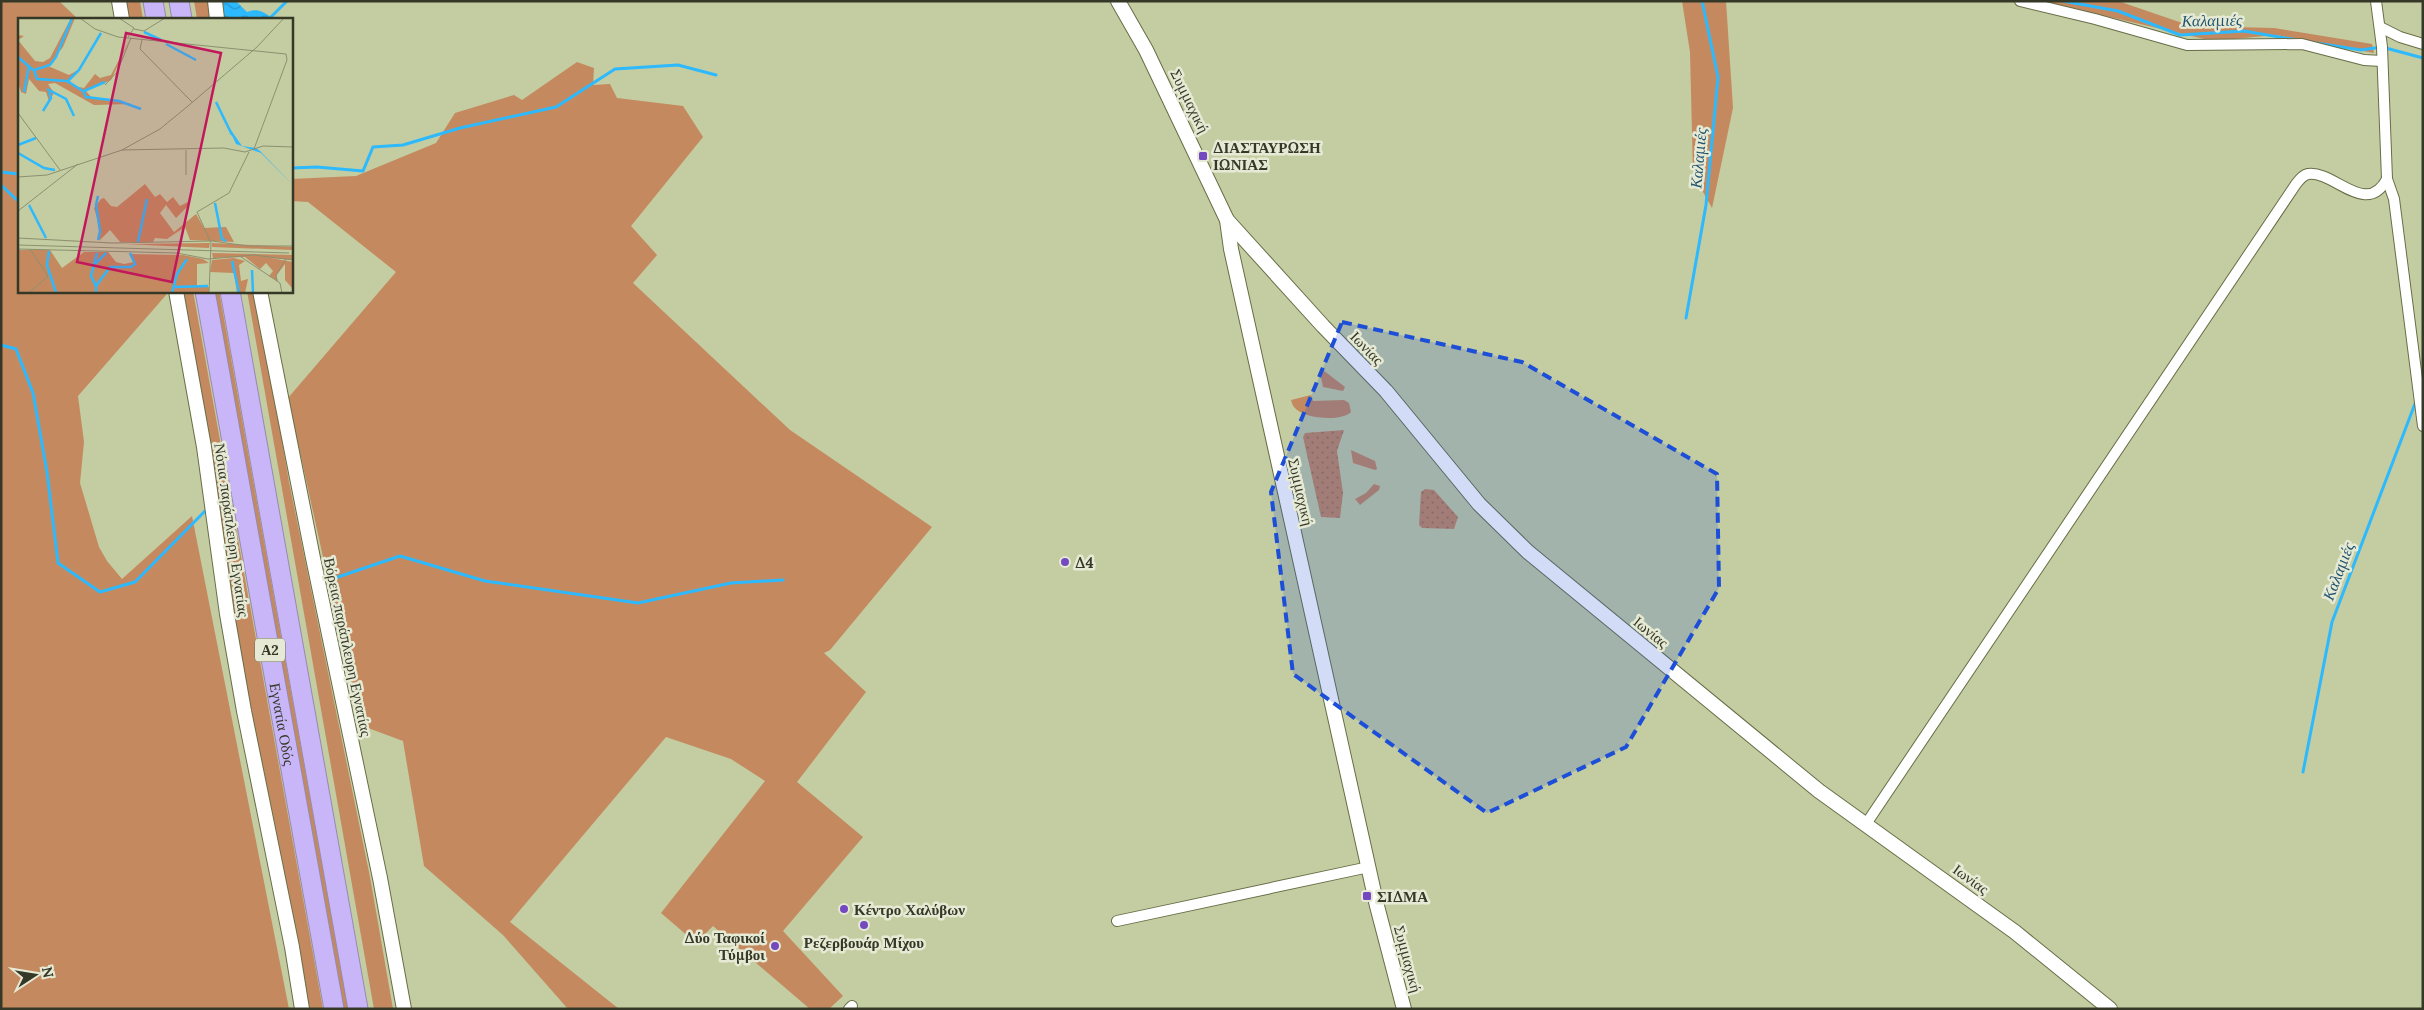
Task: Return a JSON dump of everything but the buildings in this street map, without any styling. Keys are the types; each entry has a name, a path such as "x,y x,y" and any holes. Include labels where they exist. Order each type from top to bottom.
{"highway":[{"path":"153,1 156,18"},
{"path":"179,1 182,18"},
{"name":"Εγνατία Οδός","path":"205,292 334,1009"},
{"name":"Εγνατία Οδός","path":"230,292 358,1009"}],"street":[{"path":"119,1 122,18"},
{"path":"214,1 217,18"},
{"name":"Συμμαχική","path":"1118,1 1146,50 1228,220 1231,249 1368,867 1404,1009"},
{"path":"2020,1 2095,19 2188,45 2302,44 2364,60 2382,61"},
{"path":"2376,1 2380,27 2387,179 2394,199 2404,291 2423,426"},
{"path":"2380,27 2400,37 2423,44"},
{"path":"1866,824 2296,184 2303,176 2309,174 2328,180 2350,191 2366,194 2375,192 2383,187 2387,179"},
{"name":"Ιωνίας","path":"1228,220 1392,398 1479,504 1528,552 1819,791 2015,932 2110,1009"},
{"path":"1231,249 1238,244 1249,243"},
{"name":"Νότια παράπλευρη Εγνατίας","path":"176,292 204,447 228,614 243,701 292,947 302,1009"},
{"name":"Βόρεια παράπλευρη Εγνατίας","path":"260,292 404,1009"},
{"path":"1117,921 1368,867"}],"highlighted area":[{"path":"1342,322 1522,362 1717,474 1719,588 1626,747 1487,813 1293,674 1271,492"}],"shaded area":[{"path":"1,1 59,1 77,18 18,18 18,292 165,292 166,295 78,396 84,442 80,483 99,547 107,561 122,579 192,516 289,1009 1,1009"},
{"path":"123,1 140,1 143,18 126,18"},
{"path":"194,1 209,1 212,18 197,18"},
{"path":"1682,1 1726,1 1733,108 1712,208 1693,174 1690,52"},
{"path":"2041,1 2118,1 2191,26 2274,28 2372,44 2374,53 2275,35 2213,41"},
{"path":"577,62 594,68 593,85 610,84 617,98 683,106 703,137 631,226 657,255 633,283 790,430 932,527 830,650 824,653 866,692 797,782 863,837 783,931 843,996 829,1009 810,1009 713,926 696,943 661,913 765,781 731,759 666,737 510,922 619,1009 568,1009 503,935 424,866 403,741 360,725 288,398 396,272 308,202 292,201 292,179 356,176 436,143 455,113 514,95 522,100"},
{"path":"179,292 193,292 323,1009 303,1009 229,602"},
{"path":"214,292 219,292 348,1009 343,1009"},
{"path":"247,292 257,292 289,482 370,877 393,1009 374,1009"},
{"path":"1323,370 1345,387 1343,391 1323,387 1320,373"},
{"path":"1311,395 1313,401 1344,400 1349,403 1351,412 1339,417 1322,418 1305,414 1293,406 1291,400"},
{"path":"1344,430 1337,451 1343,493 1340,518 1321,517 1303,437 1305,433"},
{"path":"1351,450 1375,461 1377,469 1353,463"},
{"path":"1374,484 1380,486 1379,490 1360,505 1355,499 1366,493"},
{"path":"1425,489 1434,490 1458,517 1454,529 1422,528 1419,525 1421,492"}],"water":[{"path":"219,1 236,1 247,12 259,11 271,17 271,18 221,18"}],"waterway":[{"path":"271,17 287,1"},
{"name":"Καλαμιές","path":"1686,318 1706,205 1718,77 1702,1"},
{"name":"Καλαμιές","path":"2063,1 2118,11 2180,35 2244,31 2297,40"},
{"name":"Καλαμιές","path":"2316,43 2361,50 2382,47 2423,58"},
{"path":"292,168 317,167 363,171 373,147 403,145 460,128 556,107 615,69 678,65 716,75"},
{"path":"1,172 18,174"},
{"path":"1,185 18,201"},
{"path":"1,345 16,349 33,393 47,472 58,563 100,592 135,582 205,511"},
{"name":"Καλαμιές","path":"2303,772 2332,622 2416,401"},
{"path":"335,578 400,556 485,581 638,603 731,583 783,580"}],"place":[{"name":"ΔΙΑΣΤΑΥΡΩΣΗ ΙΩΝΙΑΣ","path":"1203,156"},
{"name":"Δ4","path":"1065,562"},
{"name":"ΣΙΔΜΑ","path":"1367,896"},
{"name":"Κέντρο Χαλύβων","path":"844,909"},
{"name":"Ρεζερβουάρ Μίχου","path":"864,925"},
{"name":"Δύο Ταφικοί Τύμβοι","path":"775,946"}]}
